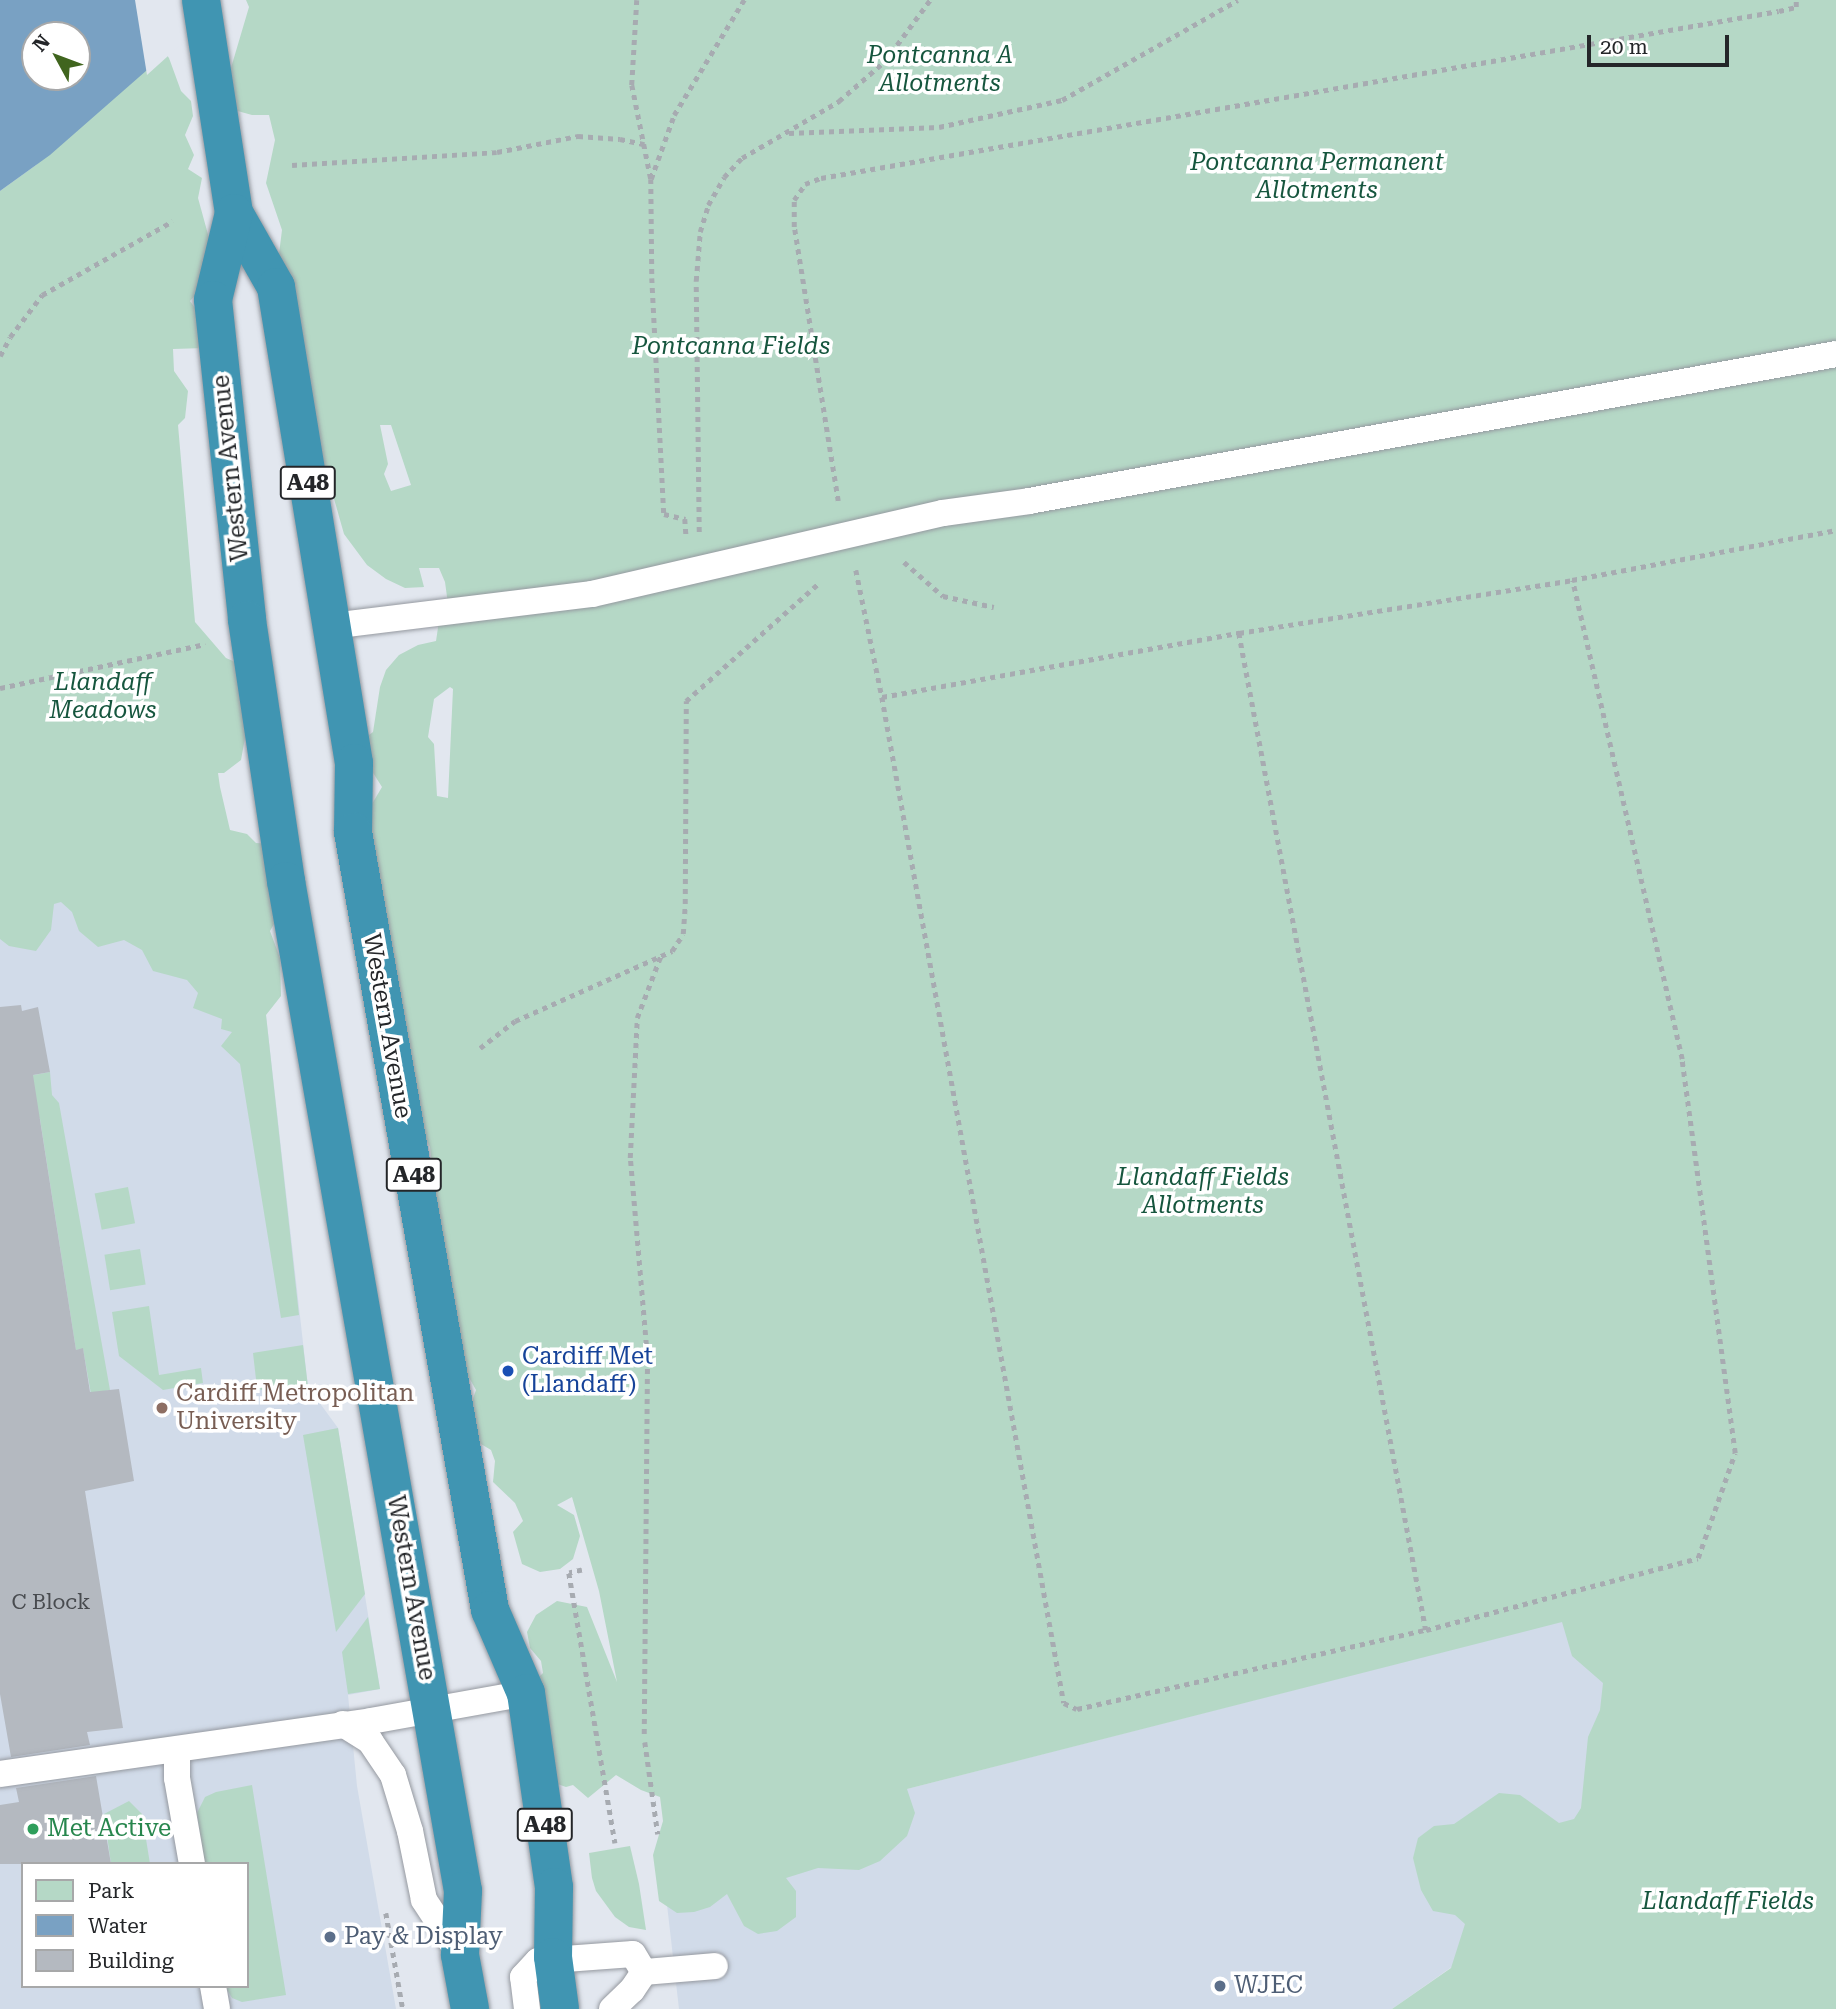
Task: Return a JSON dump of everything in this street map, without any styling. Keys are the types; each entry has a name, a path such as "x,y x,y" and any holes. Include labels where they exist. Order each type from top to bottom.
{"highway":[{"name":"Western Avenue","path":"201,0 234,213 276,287 354,764 353,832 490,1610 526,1693 554,1887 553,1957 560,2009"},
{"name":"Western Avenue","path":"234,213 213,300 247,620 286,881 463,1891 460,1955 470,2009"}],"lane":[{"path":"331,626 561,599 943,513 1043,498 1836,354"},
{"path":"0,1774 177,1750 526,1693"},
{"path":"343,1724 370,1741 393,1775 410,1831 424,1900 460,1955"},
{"path":"177,1750 177,1779 192,1862"},
{"path":"527,2009 523,1977 538,1961 553,1957 633,1954 644,1972"},
{"path":"644,1972 715,1966"},
{"path":"612,2009 632,1990 644,1972"},
{"path":"213,1988 217,2009"}],"path":[{"path":"636,0 632,85 651,179 652,278 664,514 685,519 697,570"},
{"path":"651,179 674,115 744,0"},
{"path":"697,570 696,281 700,232 708,205 724,177 742,158 789,133 839,101 884,61 930,0"},
{"path":"789,133 939,127 1062,100 1238,0"},
{"path":"1572,580 1682,1059 1735,1453 1698,1558 1426,1630 1077,1709 1064,1703 870,626 840,515 794,227 794,200 805,184 821,178 1779,11 1796,7 1796,0"},
{"path":"292,165 497,152 578,136 644,144"},
{"path":"0,356 10,337 42,295 173,221"},
{"path":"882,697 1239,633 1572,580 1836,530"},
{"path":"895,554 943,596 995,607"},
{"path":"480,1048 515,1021 671,951 683,934 687,701 827,576"},
{"path":"1239,633 1426,1630"},
{"path":"0,688 209,643"},
{"path":"644,1734 647,1355 630,1157 637,1018 661,955"},
{"path":"582,1570 569,1573 615,1843"},
{"path":"645,1742 658,1834"},
{"path":"384,1903 403,2009"}],"shaded area":[{"name":"Cardiff Metropolitan University","path":"0,799 264,997 308,1387 338,1428 380,1689 348,1695 357,1786 396,2009 0,2009"},
{"path":"1731,1578 1707,1787 1392,2009 679,2009 660,1844 774,1823"}],"green space":[{"path":"246,0 1836,0 1836,2009 1392,2009 1451,1968 1465,1924 1455,1915 1433,1911 1421,1890 1413,1858 1418,1838 1434,1826 1454,1824 1499,1793 1520,1795 1559,1823 1574,1819 1581,1808 1588,1737 1600,1710 1603,1683 1572,1656 1562,1622 907,1789 915,1813 907,1836 880,1861 859,1870 818,1868 786,1878 796,1891 796,1917 777,1931 758,1934 744,1926 727,1894 710,1907 694,1912 677,1913 659,1901 653,1855 663,1821 660,1797 641,1790 616,1775 588,1798 573,1785 566,1787 546,1780 532,1684 543,1673 541,1661 530,1648 527,1632 536,1615 557,1601 587,1607 617,1682 599,1591 572,1497 557,1505 574,1515 580,1536 573,1559 560,1569 540,1572 522,1564 513,1532 523,1521 515,1503 493,1482 495,1461 491,1450 476,1441 465,1422 476,1390 454,1351 430,1147 414,1117 369,809 382,787 370,768 369,735 373,732 380,687 386,670 399,655 418,645 436,641 439,621 448,604 445,582 439,568 419,568 424,587 405,588 386,579 367,565 344,534 331,488 316,482 277,270 282,230 266,183 275,140 269,115 252,115 234,110 228,78 249,7","holes":["380,425 391,425 411,485 391,491 384,474 388,464","450,687 453,689 448,798 437,796 434,744 428,737 434,699"]},
{"name":"Llandaff Meadows","path":"157,42 169,58 181,91 191,101 193,116 185,135 194,155 188,169 202,178 198,198 209,238 208,282 190,301 200,315 205,348 173,349 174,371 188,391 185,418 178,425 195,622 226,658 240,664 247,727 241,760 224,773 218,773 220,787 230,830 247,834 256,843 270,844 282,910 270,931 280,958 281,996 266,1015 299,1315 281,1318 240,1064 221,1046 232,1032 221,1029 222,1019 193,1008 198,993 187,980 153,971 142,950 124,940 98,947 79,931 72,912 61,902 54,904 51,930 36,951 9,946 0,939 0,191 36,165"},
{"path":"50,1072 52,1095 59,1103 110,1390 91,1394 83,1349 76,1350 40,1119 7,1080"},
{"path":"128,1187 135,1223 102,1230 95,1193"},
{"path":"140,1249 146,1285 110,1290 104,1255"},
{"path":"149,1306 159,1375 201,1368 203,1383 163,1390 119,1356 112,1312"},
{"path":"303,1345 308,1387 272,1394 257,1388 253,1353"},
{"path":"338,1428 365,1594 336,1632 303,1435"},
{"path":"368,1617 380,1689 348,1694 342,1652"},
{"path":"252,1785 286,1995 242,2002 232,1998 226,1988 248,1988 248,1862 205,1862 197,1813 205,1797 216,1792"},
{"path":"129,1801 142,1814 150,1862 111,1862 104,1814"},
{"path":"630,1846 646,1930 629,1927 615,1917 596,1891 592,1878 589,1853"}],"water":[{"path":"0,0 227,0 50,155 0,191"}],"pier":[{"path":"135,0 230,0 147,75"}],"building":[{"path":"21,1005 22,1011 38,1007 50,1072 33,1075 76,1350 83,1348 90,1392 119,1389 134,1481 85,1491 123,1728 87,1732 90,1745 11,1757 0,1694 0,1007"},
{"path":"96,1776 111,1862 0,1864 0,1805 19,1802 16,1788"}],"place":[{"name":"Cardiff Met (Llandaff)","path":"508,1371"},
{"name":"Cardiff Metropolitan University","path":"162,1408"},
{"name":"Met Active","path":"33,1829"},
{"name":"Pay & Display","path":"330,1937"},
{"name":"WJEC","path":"1220,1986"}],"park label":[{"name":"Pontcanna A Allotments","path":"940,70"},
{"name":"Pontcanna Permanent Allotments","path":"1317,177"},
{"name":"Pontcanna Fields","path":"731,347"},
{"name":"Llandaff Fields Allotments","path":"1203,1192"},
{"name":"Llandaff Fields","path":"1728,1902"}]}
